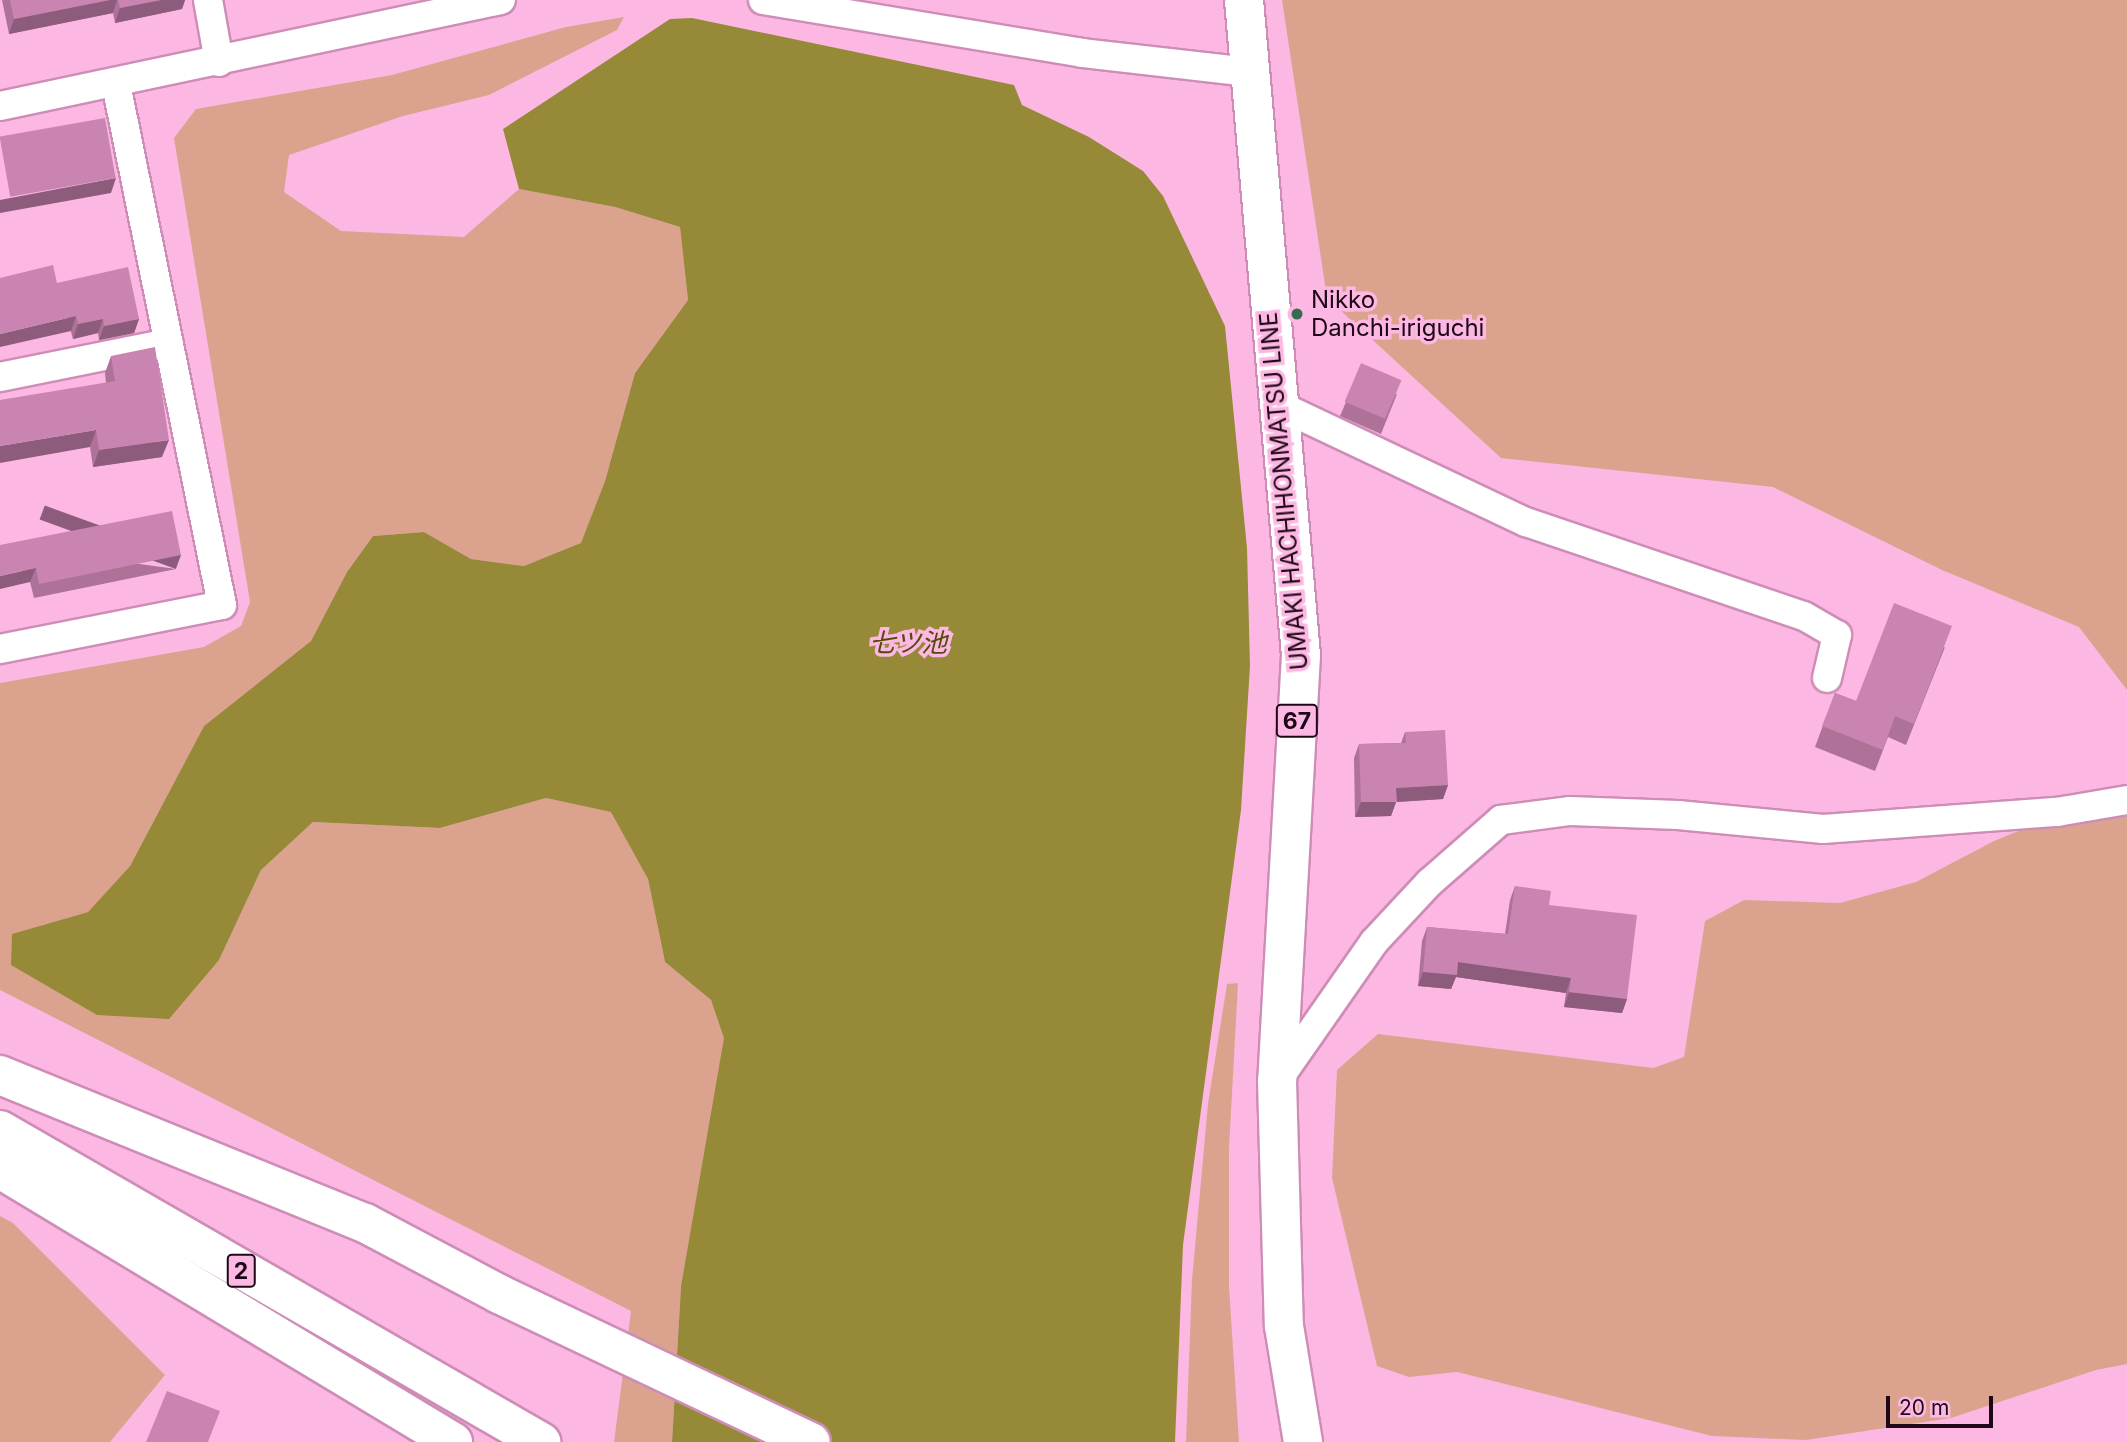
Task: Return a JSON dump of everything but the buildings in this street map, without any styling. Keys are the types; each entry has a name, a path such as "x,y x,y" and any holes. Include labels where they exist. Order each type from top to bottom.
{"main road":[{"name":"UMAKI HACHIHONMATSU LINE","path":"1244,0 1248,72 1301,655 1278,1081 1284,1326 1303,1442"},
{"path":"0,1074 365,1223 499,1294 811,1442"},
{"name":"2","path":"0,1130 483,1411 541,1442"},
{"path":"0,1169 453,1442"}],"street":[{"path":"208,0 219,62"},
{"path":"0,106 116,84 501,0"},
{"path":"763,0 1082,53 1248,72"},
{"path":"0,649 222,605 116,84"},
{"path":"0,377 169,343"},
{"path":"1278,405 1526,522 1804,616 1838,635 1827,678"},
{"path":"1278,1081 1374,942 1429,883 1501,820 1570,811 1678,815 1823,829 2057,812 2127,800"}],"shaded area":[{"path":"1282,0 2127,0 2127,690 2079,627 1942,570 1773,487 1501,458 1327,298"},
{"path":"624,17 617,30 489,95 403,116 289,155 284,192 341,231 464,237 519,189 615,207 680,227 688,300 635,373 605,481 581,544 524,566 471,559 424,532 373,536 347,572 311,641 204,726 130,866 88,912 13,934 219,960 261,870 313,822 440,828 546,798 612,812 648,879 665,962 711,1000 725,1038 681,1286 672,1442 614,1442 631,1311 0,990 0,683 204,647 241,626 250,602 174,138 196,109 392,75 566,27"},
{"path":"2127,786 2127,1364 2096,1370 1951,1418 1806,1440 1712,1436 1457,1372 1409,1377 1377,1366 1332,1178 1337,1070 1378,1034 1653,1068 1684,1057 1705,921 1744,900 1840,903 1916,882 1994,841"},
{"path":"1238,983 1229,1149 1229,1286 1239,1442 1186,1442 1192,1280 1208,1104 1227,984"},
{"path":"0,1216 13,1223 165,1375 110,1442 0,1442"}],"water":[{"name":"七ツ池","path":"692,18 1014,85 1022,105 1089,137 1143,171 1163,196 1225,326 1247,548 1250,666 1241,810 1183,1245 1175,1442 672,1442 681,1286 724,1038 711,1000 665,962 648,879 611,812 546,798 440,828 313,822 261,870 219,960 169,1019 97,1015 11,965 12,934 88,912 130,866 204,726 311,641 347,572 373,536 424,532 471,559 524,566 581,543 605,481 635,373 688,300 680,227 615,207 519,189 503,129 670,19"}],"place":[{"name":"Nikko Danchi-iriguchi","path":"1297,314"}]}
